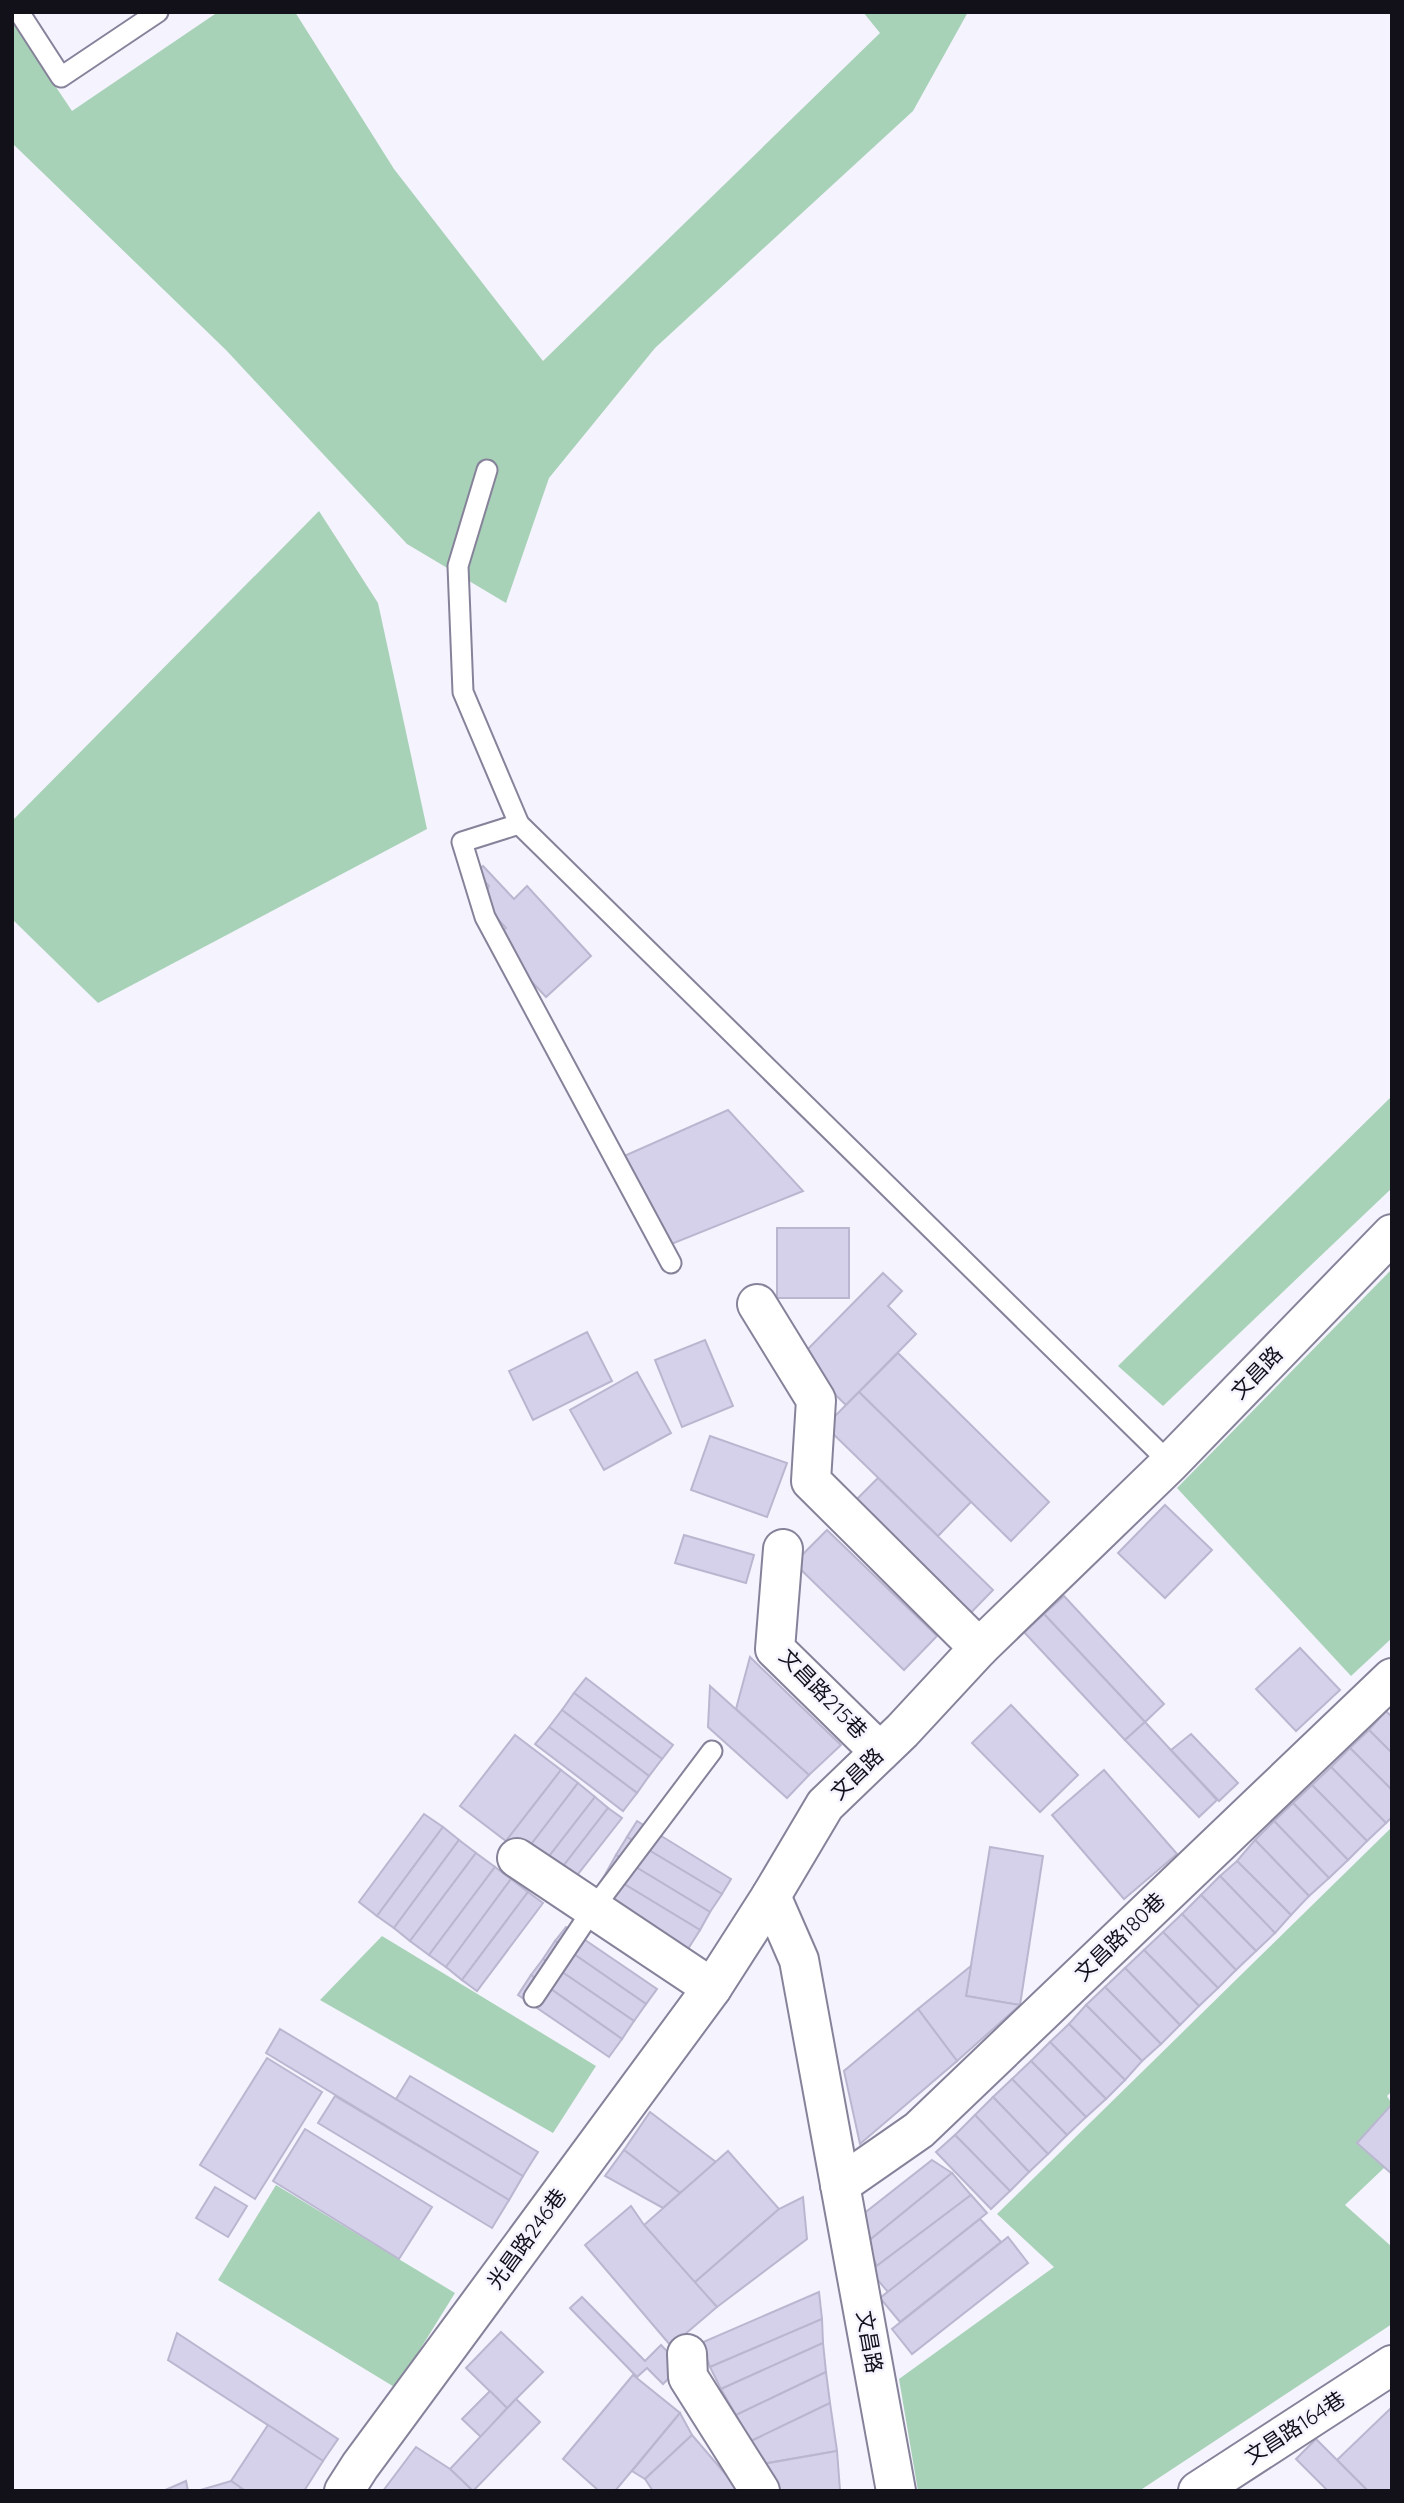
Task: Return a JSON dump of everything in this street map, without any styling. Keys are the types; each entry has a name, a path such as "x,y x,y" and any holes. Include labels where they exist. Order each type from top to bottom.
{"street":[{"name":"文昌路","path":"896,2491 799,1960 771,1896 825,1805 880,1752 979,1648 1170,1463 1392,1234"},
{"path":"757,1304 816,1400 811,1481 979,1648"},
{"name":"文昌路215巷","path":"783,1549 775,1648 880,1752"},
{"name":"文昌路180巷","path":"840,2185 919,2130 1392,1678"},
{"path":"517,1858 712,1988"},
{"name":"光昌路246巷","path":"344,2491 712,1988 771,1896"},
{"path":"687,2354 688,2377 760,2491"},
{"name":"文昌路164巷","path":"1198,2491 1392,2365"}],"lane":[{"path":"19,12 61,77 158,12"},
{"path":"487,470 458,566 463,692 519,824 1170,1463"},
{"path":"519,824 462,842 485,917 671,1263"},
{"path":"534,1997 593,1909 712,1751"}],"green space":[{"path":"218,12 295,12 394,169 543,361 880,33 863,12 968,12 913,111 655,348 549,478 506,603 407,544 226,350 12,143 12,21 72,111"},
{"path":"319,511 378,603 427,829 98,1003 12,919 12,821"},
{"path":"1392,1096 1392,1188 1163,1406 1118,1366"},
{"path":"1392,1269 1392,1638 1351,1676 1177,1488"},
{"path":"1392,1827 1392,2091 1387,2096 1392,2104 1357,2143 1385,2167 1345,2205 1392,2247 1392,2324 1139,2491 918,2491 899,2379 1054,2267 997,2214"},
{"path":"382,1936 596,2066 553,2133 320,2000"},
{"path":"276,2185 455,2293 396,2388 218,2280"}],"building":[{"path":"483,866 514,899 527,886 591,956 546,997 493,940 506,928 482,902 489,886 476,872"},
{"path":"728,1110 803,1191 664,1247 622,1157"},
{"path":"777,1228 849,1228 849,1298 777,1298"},
{"path":"883,1273 902,1291 888,1306 916,1334 846,1405 798,1359"},
{"path":"587,1332 612,1381 533,1420 509,1371"},
{"path":"705,1340 733,1406 682,1427 655,1360"},
{"path":"898,1353 1049,1502 1011,1541 859,1392"},
{"path":"637,1372 671,1433 604,1470 570,1410"},
{"path":"859,1392 971,1502 938,1536 825,1426"},
{"path":"710,1436 787,1463 767,1517 691,1490"},
{"path":"878,1478 993,1590 956,1628 840,1516"},
{"path":"1165,1505 1212,1550 1165,1598 1118,1553"},
{"path":"827,1530 937,1636 904,1670 794,1563"},
{"path":"684,1535 754,1555 746,1583 675,1563"},
{"path":"1064,1596 1164,1704 1145,1722 1044,1614"},
{"path":"1044,1614 1145,1722 1125,1740 1024,1632"},
{"path":"1300,1648 1340,1690 1296,1731 1256,1689"},
{"path":"750,1657 841,1745 809,1775 736,1709"},
{"path":"586,1678 673,1745 662,1759 574,1693"},
{"path":"710,1686 809,1775 787,1798 708,1727"},
{"path":"574,1693 662,1759 649,1776 562,1710"},
{"path":"1011,1705 1078,1775 1040,1812 972,1743"},
{"path":"562,1710 649,1776 637,1793 549,1727"},
{"path":"1386,1711 1392,1717 1392,1753 1369,1730"},
{"path":"1145,1722 1217,1800 1199,1817 1125,1740"},
{"path":"549,1727 637,1793 623,1811 535,1744"},
{"path":"1369,1730 1392,1753 1392,1790 1350,1748"},
{"path":"1191,1734 1238,1783 1219,1801 1171,1750"},
{"path":"515,1735 561,1770 506,1841 460,1806"},
{"path":"1350,1748 1392,1790 1392,1817 1386,1823 1331,1767"},
{"path":"1331,1767 1386,1823 1367,1841 1312,1785"},
{"path":"561,1770 578,1783 523,1855 506,1841"},
{"path":"1104,1770 1177,1854 1124,1899 1052,1815"},
{"path":"578,1783 595,1797 540,1868 523,1855"},
{"path":"1312,1785 1367,1841 1348,1860 1293,1803"},
{"path":"595,1797 608,1808 554,1878 540,1868"},
{"path":"1293,1803 1348,1860 1329,1878 1274,1821"},
{"path":"608,1808 622,1818 567,1888 554,1878"},
{"path":"424,1814 443,1827 377,1916 359,1902"},
{"path":"637,1821 731,1879 722,1894 627,1837"},
{"path":"1274,1821 1329,1878 1309,1896 1255,1840"},
{"path":"443,1827 459,1840 394,1928 377,1916"},
{"path":"627,1837 722,1894 710,1912 616,1855"},
{"path":"459,1840 476,1853 410,1941 394,1928"},
{"path":"1255,1840 1309,1896 1291,1915 1237,1861"},
{"path":"990,1847 1043,1856 1020,2005 966,1996"},
{"path":"476,1853 495,1867 429,1955 410,1941"},
{"path":"616,1855 710,1912 700,1930 606,1873"},
{"path":"1237,1861 1291,1915 1275,1933 1220,1876"},
{"path":"495,1867 511,1879 446,1967 429,1955"},
{"path":"606,1873 700,1930 688,1949 594,1892"},
{"path":"1220,1876 1275,1933 1256,1951 1201,1895"},
{"path":"511,1879 528,1892 462,1980 446,1967"},
{"path":"528,1892 543,1903 477,1991 462,1980"},
{"path":"1201,1895 1256,1951 1236,1970 1182,1914"},
{"path":"1182,1914 1236,1970 1218,1988 1163,1932"},
{"path":"566,1927 657,1989 646,2004 555,1941"},
{"path":"1163,1932 1218,1988 1199,2006 1144,1950"},
{"path":"555,1941 646,2004 634,2021 543,1959"},
{"path":"1144,1950 1199,2006 1180,2025 1125,1968"},
{"path":"543,1959 634,2021 622,2039 531,1975"},
{"path":"971,1966 966,1996 1020,2005 957,2061 918,2009"},
{"path":"1125,1968 1180,2025 1161,2044 1105,1987"},
{"path":"531,1975 622,2039 609,2057 518,1995"},
{"path":"1105,1987 1161,2044 1142,2061 1086,2005"},
{"path":"1086,2005 1142,2061 1125,2080 1069,2024"},
{"path":"918,2009 957,2061 860,2144 844,2071"},
{"path":"1069,2024 1125,2080 1106,2099 1050,2042"},
{"path":"280,2029 523,2176 509,2200 266,2053"},
{"path":"1050,2042 1106,2099 1086,2117 1031,2061"},
{"path":"267,2058 322,2092 255,2199 200,2165"},
{"path":"1031,2061 1086,2117 1067,2135 1012,2079"},
{"path":"410,2076 538,2152 523,2176 396,2099"},
{"path":"1012,2079 1067,2135 1048,2154 993,2097"},
{"path":"335,2096 509,2200 492,2228 318,2123"},
{"path":"993,2097 1048,2154 1029,2172 975,2115"},
{"path":"1392,2104 1392,2174 1357,2143"},
{"path":"650,2112 716,2162 680,2193 624,2150"},
{"path":"975,2115 1029,2172 1010,2191 955,2135"},
{"path":"305,2129 432,2207 399,2259 273,2181"},
{"path":"955,2135 1010,2191 991,2209 936,2152"},
{"path":"624,2150 680,2193 663,2208 605,2176"},
{"path":"728,2151 779,2209 694,2283 644,2225"},
{"path":"932,2160 952,2173 866,2243 862,2215"},
{"path":"952,2173 971,2195 877,2266 866,2243"},
{"path":"215,2187 247,2206 228,2237 196,2218"},
{"path":"971,2195 987,2213 888,2292 870,2271"},
{"path":"803,2197 807,2239 717,2307 694,2283 779,2209"},
{"path":"631,2206 644,2225 717,2307 671,2346 585,2245"},
{"path":"980,2219 1001,2242 900,2322 880,2298"},
{"path":"1008,2237 1028,2263 912,2354 892,2329"},
{"path":"819,2292 822,2319 710,2367 701,2343"},
{"path":"582,2297 645,2361 661,2345 681,2366 663,2384 647,2368 637,2377 570,2308"},
{"path":"822,2319 823,2343 721,2389 710,2367"},
{"path":"501,2332 543,2372 507,2408 466,2368"},
{"path":"177,2333 338,2439 323,2461 168,2360"},
{"path":"823,2343 826,2372 736,2415 721,2389"},
{"path":"826,2372 830,2403 749,2442 736,2415"},
{"path":"633,2375 680,2413 615,2491 599,2491 563,2459"},
{"path":"490,2391 507,2408 481,2437 462,2419"},
{"path":"516,2399 540,2422 473,2491 450,2469"},
{"path":"830,2403 837,2451 757,2465 749,2442"},
{"path":"1392,2407 1392,2491 1368,2491 1337,2460"},
{"path":"680,2413 692,2435 645,2479 632,2471"},
{"path":"268,2425 323,2461 304,2491 246,2491 231,2481"},
{"path":"692,2435 740,2491 653,2491 645,2479"},
{"path":"1316,2439 1368,2491 1328,2491 1296,2459"},
{"path":"416,2447 450,2469 473,2491 383,2491"},
{"path":"837,2451 840,2490 770,2491 757,2465"},
{"path":"186,2481 188,2491 163,2491"},
{"path":"231,2481 240,2487 241,2491 197,2491"}]}
